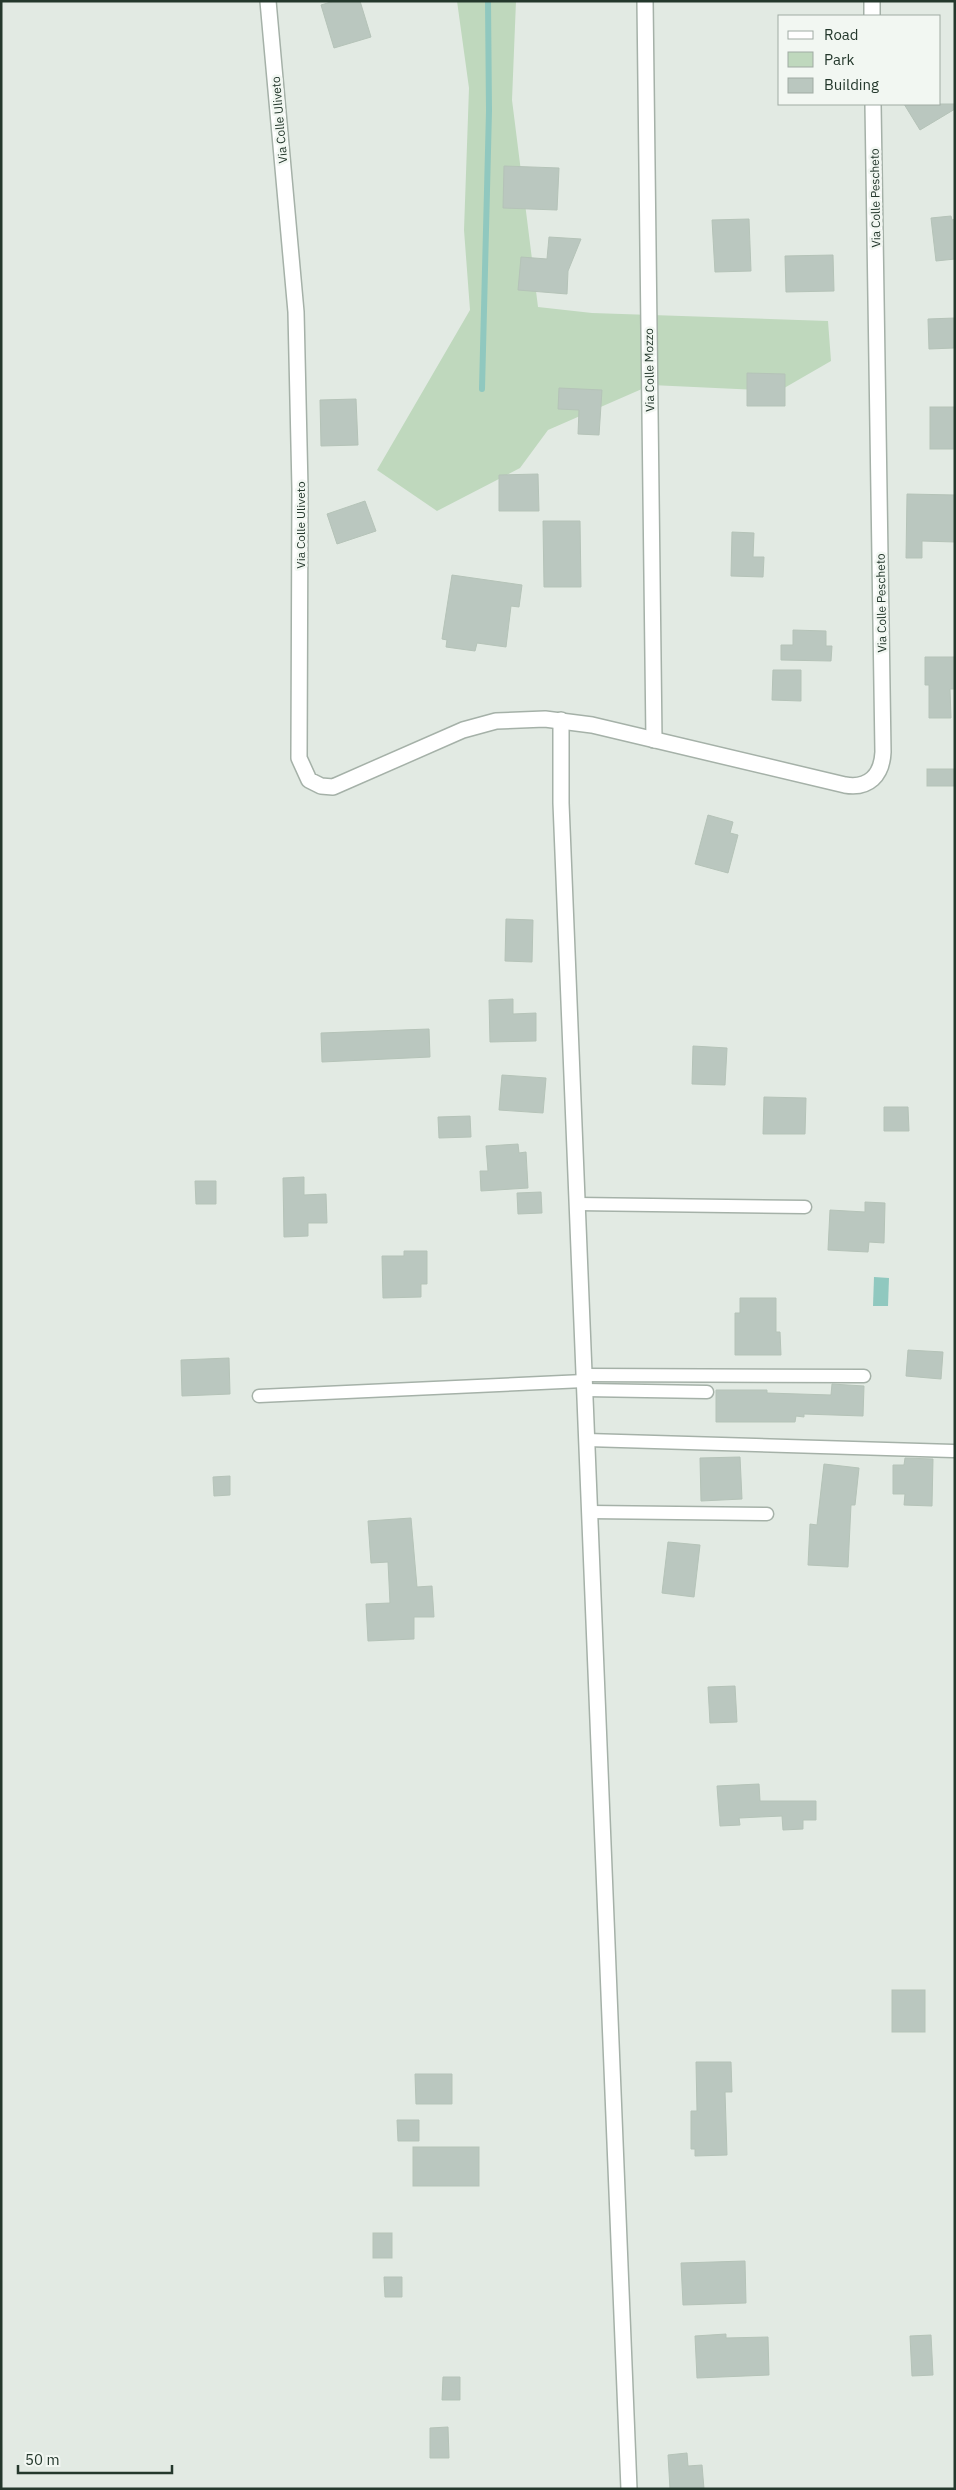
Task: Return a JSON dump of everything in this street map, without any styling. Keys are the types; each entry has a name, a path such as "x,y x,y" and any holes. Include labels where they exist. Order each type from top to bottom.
{"street":[{"name":"Via Colle Uliveto","path":"268,1 296,312 300,489 299,749 301,766 309,780 321,786 333,787 463,730 511,719 561,720"},
{"name":"Via Colle Mozzo","path":"645,1 654,740"},
{"path":"872,1 872,15"},
{"name":"Via Colle Pescheto","path":"561,720 851,786 866,784 875,777 881,766 883,752 873,105"},
{"path":"561,720 561,803 629,2489"}],"lane":[{"path":"577,1204 805,1207"},
{"path":"259,1396 584,1382 864,1376"},
{"path":"584,1382 707,1392"},
{"path":"587,1440 953,1451"},
{"path":"590,1512 767,1514"}],"green space":[{"path":"457,1 516,1 512,100 538,307 592,313 828,321 831,361 779,391 651,385 548,430 520,468 437,511 377,470 470,310 464,230 469,88"}],"water":[{"path":"874,1277 889,1278 888,1306 873,1306"}],"building":[{"path":"334,1 360,1 371,37 334,48 321,5"},
{"path":"955,104 955,109 920,130 905,105"},
{"path":"504,166 559,168 557,210 503,208"},
{"path":"951,216 952,220 955,219 955,259 936,261 931,218"},
{"path":"749,219 751,271 715,272 712,220"},
{"path":"549,237 581,239 568,271 567,294 518,290 521,257 547,259"},
{"path":"833,255 834,291 786,292 785,256"},
{"path":"955,318 954,348 929,349 928,319"},
{"path":"747,373 785,374 785,406 747,406"},
{"path":"559,388 602,390 599,435 578,434 579,410 558,409"},
{"path":"356,399 358,445 321,446 320,400"},
{"path":"930,407 955,407 955,449 930,449"},
{"path":"538,474 539,511 499,511 499,475"},
{"path":"907,494 955,495 955,542 922,541 922,558 906,558"},
{"path":"365,501 376,531 337,544 327,514"},
{"path":"543,521 580,521 581,587 544,587"},
{"path":"732,532 754,533 753,557 764,557 763,577 731,576"},
{"path":"452,575 522,585 519,607 511,606 506,647 477,643 475,651 446,647 447,640 442,639"},
{"path":"793,630 826,631 826,646 832,646 831,661 781,660 781,645 793,645"},
{"path":"925,657 955,657 955,689 950,689 951,718 929,718 929,685 925,685"},
{"path":"773,670 801,670 801,701 772,700"},
{"path":"927,769 955,769 955,786 927,786"},
{"path":"708,815 733,822 730,833 738,835 728,873 695,864"},
{"path":"506,919 533,920 532,962 505,961"},
{"path":"513,999 513,1014 536,1013 536,1041 490,1042 489,1000"},
{"path":"429,1029 430,1057 322,1062 321,1033"},
{"path":"693,1046 727,1048 725,1085 692,1084"},
{"path":"502,1075 546,1078 543,1113 499,1110"},
{"path":"764,1097 806,1098 805,1134 763,1134"},
{"path":"884,1107 908,1107 909,1131 884,1131"},
{"path":"470,1116 471,1137 439,1138 438,1117"},
{"path":"518,1144 519,1153 526,1152 528,1188 481,1191 480,1171 488,1171 486,1146"},
{"path":"304,1177 304,1195 326,1194 327,1223 308,1223 308,1236 284,1237 283,1178"},
{"path":"195,1181 216,1181 216,1204 196,1204"},
{"path":"541,1192 542,1213 518,1214 517,1193"},
{"path":"865,1202 885,1203 884,1243 869,1242 868,1252 828,1250 830,1210 865,1212"},
{"path":"404,1251 427,1251 427,1284 421,1284 421,1297 383,1298 382,1256 404,1256"},
{"path":"740,1298 776,1298 776,1332 780,1332 781,1355 735,1355 735,1313 740,1313"},
{"path":"908,1350 943,1352 941,1379 906,1376"},
{"path":"229,1358 230,1394 182,1396 181,1360"},
{"path":"832,1384 864,1386 863,1416 804,1414 804,1417 796,1416 795,1422 716,1422 716,1390 767,1390 767,1393 831,1395"},
{"path":"740,1457 742,1499 701,1501 700,1458"},
{"path":"905,1458 933,1459 932,1506 904,1505 905,1494 893,1494 893,1465 904,1465"},
{"path":"824,1464 859,1468 855,1505 851,1505 848,1567 808,1565 810,1524 817,1525"},
{"path":"230,1476 230,1495 214,1496 213,1477"},
{"path":"411,1518 417,1587 432,1586 434,1617 414,1617 414,1639 368,1641 366,1604 390,1603 388,1562 371,1563 368,1521"},
{"path":"668,1542 700,1545 694,1597 662,1593"},
{"path":"735,1686 737,1722 710,1723 708,1687"},
{"path":"759,1784 760,1801 816,1801 816,1820 803,1820 803,1829 783,1830 782,1816 739,1818 740,1825 720,1826 717,1786"},
{"path":"892,1990 925,1990 925,2032 892,2032"},
{"path":"696,2062 731,2062 732,2092 725,2092 727,2155 695,2156 695,2149 691,2149 691,2111 697,2111"},
{"path":"415,2074 452,2074 452,2104 416,2104"},
{"path":"397,2120 419,2120 419,2141 398,2141"},
{"path":"413,2147 479,2147 479,2186 413,2186"},
{"path":"373,2233 392,2233 392,2258 373,2258"},
{"path":"745,2261 746,2303 683,2305 681,2263"},
{"path":"384,2277 402,2277 402,2297 385,2297"},
{"path":"726,2334 726,2338 768,2337 769,2375 697,2378 695,2336"},
{"path":"931,2335 933,2375 912,2376 910,2336"},
{"path":"443,2377 460,2377 460,2400 442,2400"},
{"path":"448,2427 449,2458 430,2458 430,2428"},
{"path":"687,2453 688,2466 702,2465 704,2489 670,2489 668,2455"}],"waterway":[{"path":"482,389 489,111 488,1"}]}
